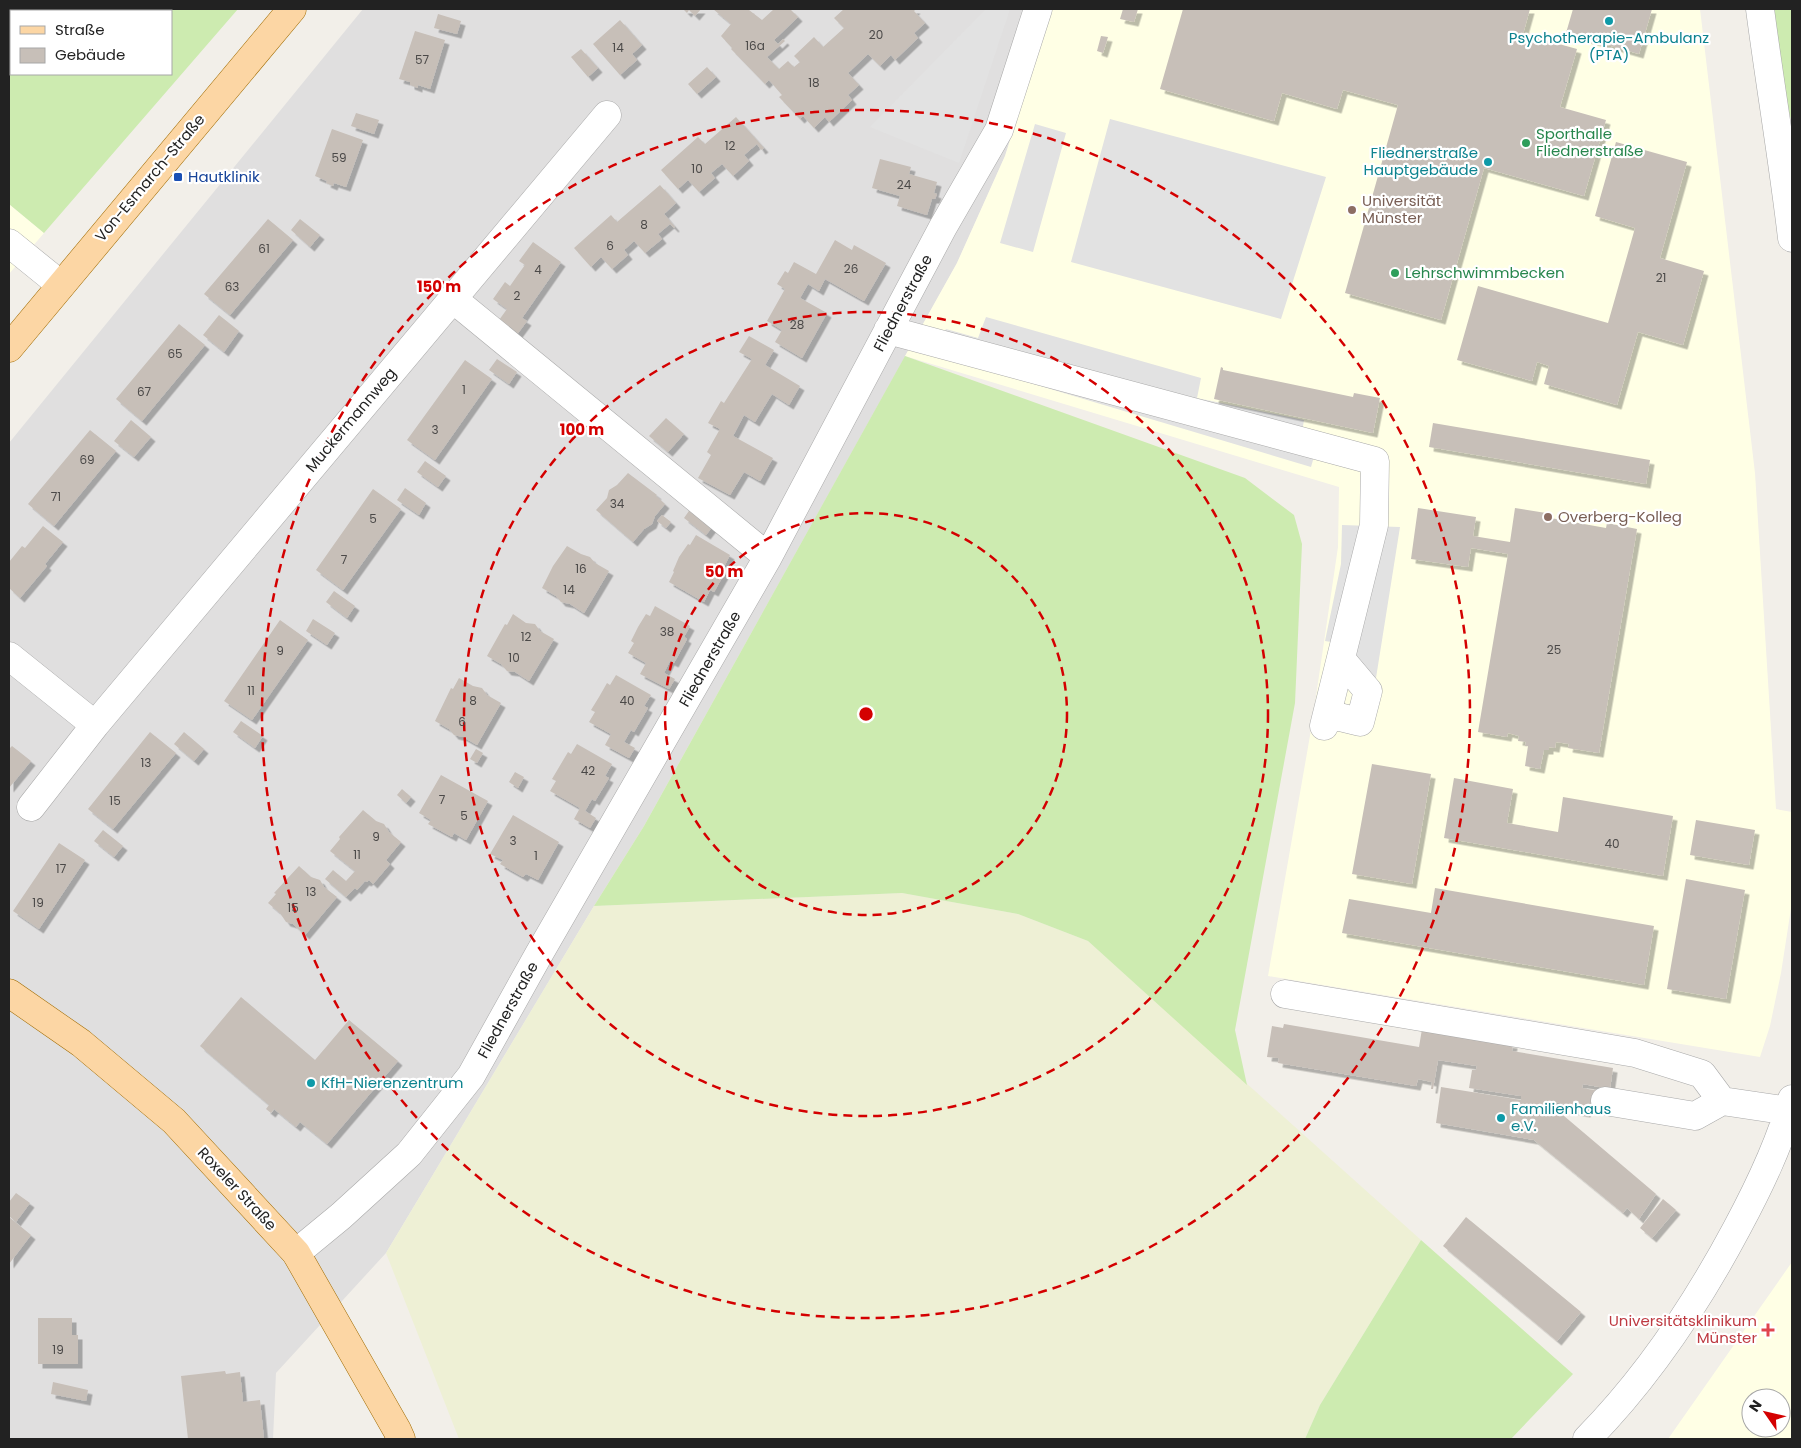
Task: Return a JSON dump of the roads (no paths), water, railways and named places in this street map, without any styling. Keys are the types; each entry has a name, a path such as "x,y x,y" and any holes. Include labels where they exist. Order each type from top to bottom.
{"main road":[{"name":"Von-Esmarch-Straße","path":"9,348 292,9"},
{"name":"Roxeler Straße","path":"9,993 81,1043 174,1121 296,1253 398,1430 401,1439"}],"street":[{"name":"Fliednerstraße","path":"296,1253 341,1216 409,1154 471,1076 538,954 768,557 943,226 999,130 1038,9"},
{"path":"1760,9 1770,86 1783,159 1792,238"},
{"name":"Muckermannweg","path":"31,807 94,725 607,115"},
{"path":"9,243 61,285"},
{"path":"453,298 768,557"},
{"path":"888,330 1375,461 1374,525 1326,720"},
{"path":"9,656 94,725"},
{"path":"1285,994 1635,1053 1702,1074 1722,1100"},
{"path":"1587,1439 1614,1412 1652,1364 1714,1270 1751,1203 1774,1152 1791,1104 1722,1100 1695,1116 1605,1101"}],"place":[{"name":"Psychotherapie-Ambulanz (PTA)","path":"1609,21"},
{"name":"Sporthalle Fliednerstraße","path":"1526,143"},
{"name":"Fliednerstraße Hauptgebäude","path":"1488,162"},
{"name":"Hautklinik","path":"178,177"},
{"name":"Universität Münster","path":"1352,210"},
{"name":"Lehrschwimmbecken","path":"1395,273"},
{"name":"Overberg-Kolleg","path":"1548,517"},
{"name":"KfH-Nierenzentrum","path":"311,1083"},
{"name":"Familienhaus e.V.","path":"1501,1118"},
{"name":"Universitätsklinikum Münster","path":"1768,1330"}]}
